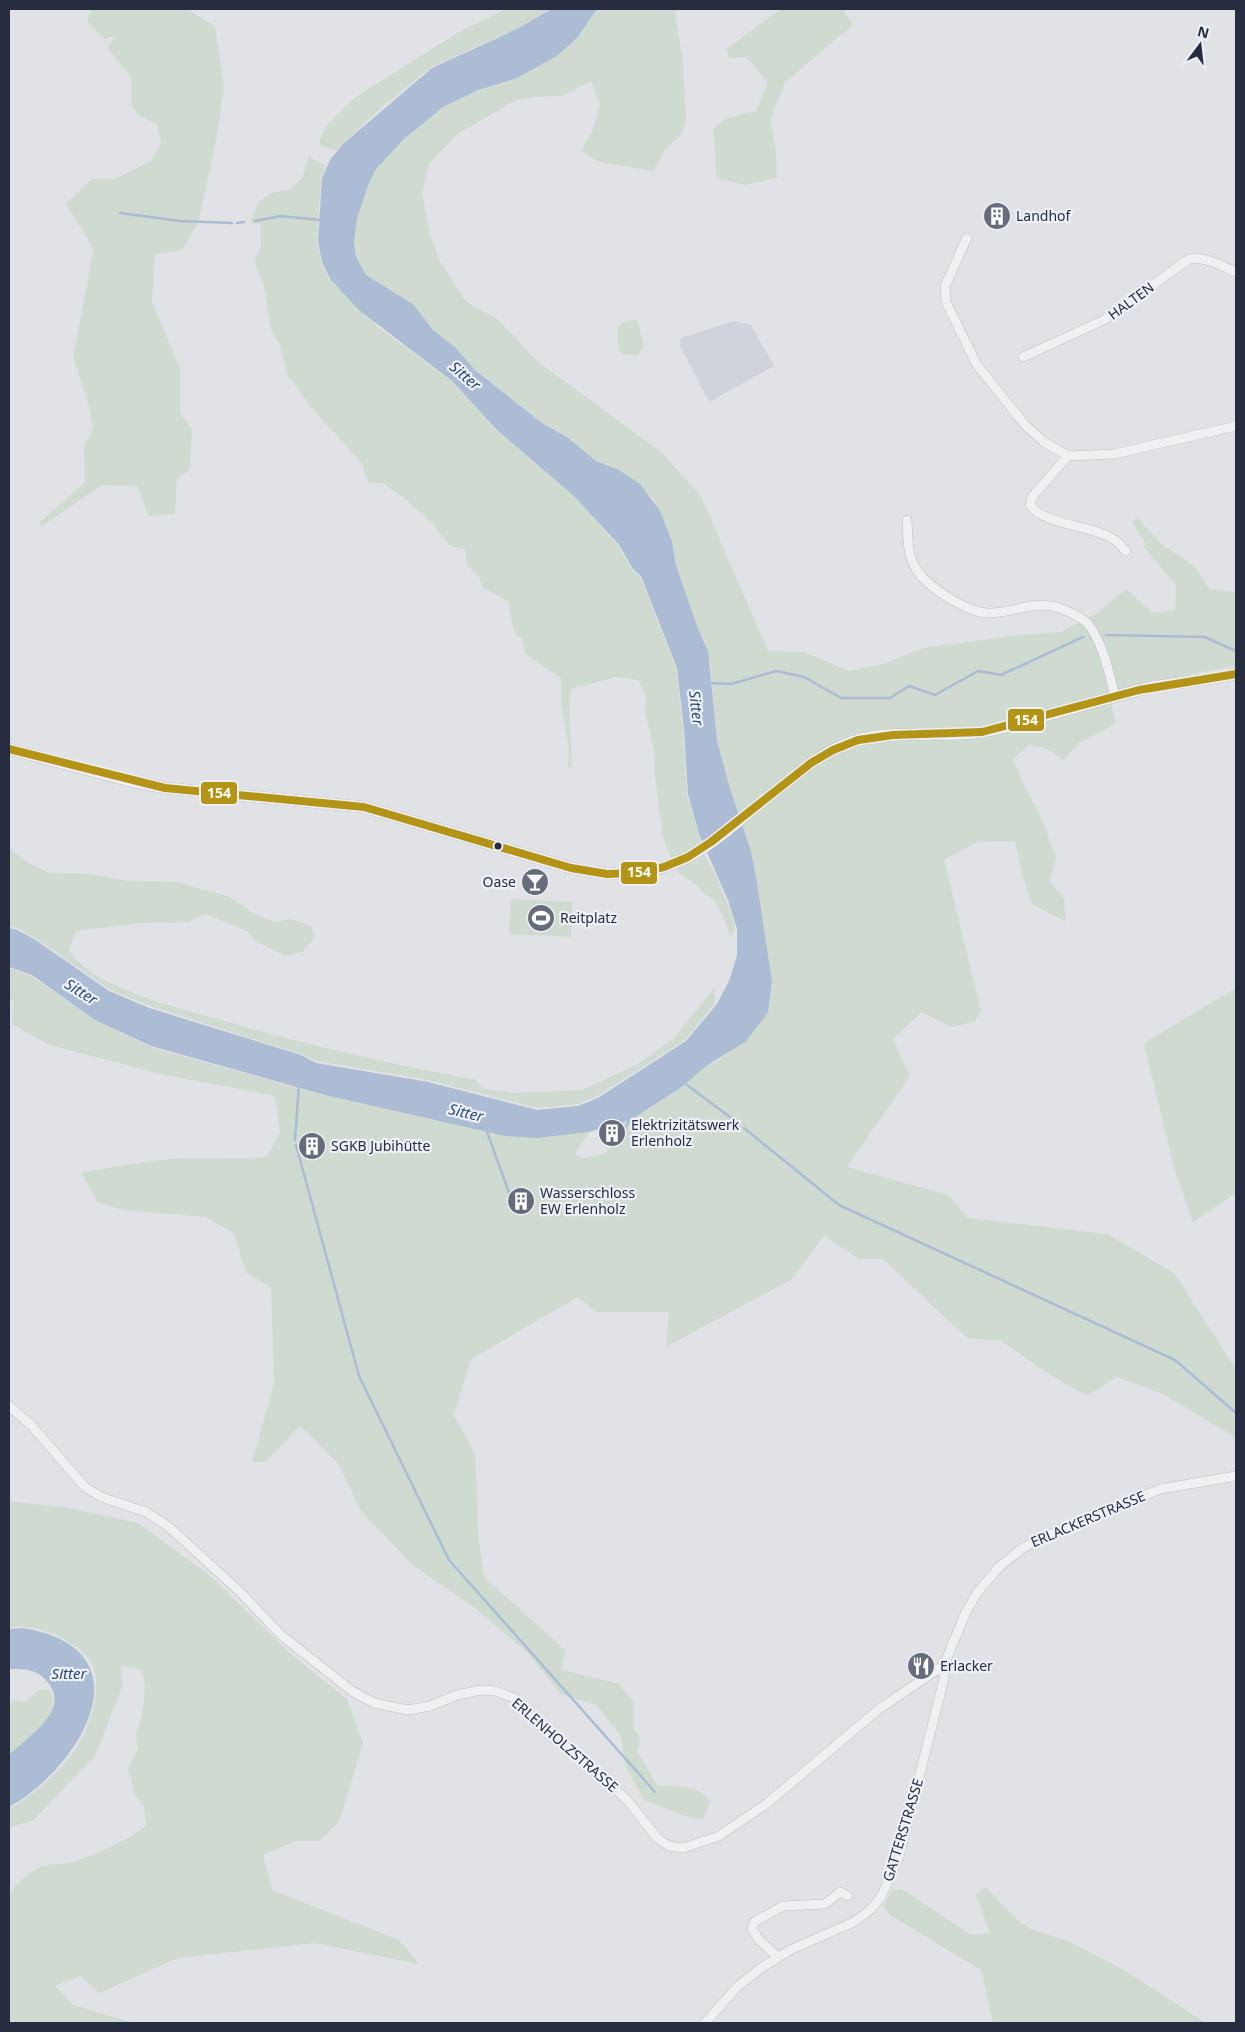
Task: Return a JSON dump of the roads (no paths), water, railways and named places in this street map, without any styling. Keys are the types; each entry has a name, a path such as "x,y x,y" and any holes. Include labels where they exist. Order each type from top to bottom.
{"street":[{"path":"967,238 944,291 946,302 957,329 977,366 1025,425 1044,442 1068,456 1114,454 1236,426"},
{"name":"HALTEN","path":"1023,357 1104,320 1189,259 1208,260 1236,272"},
{"path":"1068,456 1032,497 1030,505 1033,509 1055,520 1114,539 1126,551"},
{"path":"907,520 909,548 916,569 928,583 961,604 978,612 992,613 1037,604 1056,606 1073,613 1088,624 1104,656 1115,696"},
{"path":"9,749 156,786 364,807 599,874 638,874 660,870 677,863 704,847 817,760 839,747 871,736 985,732 1163,684 1236,674"},
{"name":"ERLENHOLZSTRASSE","path":"9,1406 31,1424 85,1487 101,1497 146,1512 169,1527 239,1591 281,1635 352,1691 374,1703 408,1710 430,1706 457,1695 481,1690 496,1691 514,1698 547,1733 608,1782 628,1801 646,1827 658,1839 669,1846 683,1848 719,1836 765,1805 879,1709 944,1665"},
{"name":"ERLACKERSTRASSE","path":"944,1665 970,1604 977,1593 999,1566 1024,1547 1096,1513 1160,1489 1236,1476"},
{"name":"GATTERSTRASSE","path":"706,2023 736,1987 778,1957 858,1920 871,1909 886,1887 899,1857 922,1769 944,1679 944,1665"},
{"path":"778,1957 758,1940 752,1929 754,1922 783,1906 825,1904 840,1892 848,1896"}],"water":[{"path":"551,9 597,9 577,38 557,56 517,78 478,90 443,107 404,139 376,169 369,183 357,219 354,242 356,257 366,275 413,304 433,330 456,348 475,370 542,423 567,437 596,461 619,470 640,484 660,511 672,541 676,565 697,626 708,651 717,740 729,785 750,848 772,981 768,1013 745,1042 706,1066 683,1086 631,1120 589,1132 537,1138 505,1136 325,1095 151,1046 95,1020 32,975 9,967 9,928 34,939 109,991 149,1008 301,1055 316,1063 428,1082 537,1110 578,1106 598,1098 686,1041 717,1004 729,981 737,956 737,929 728,900 699,834 688,794 684,730 677,668 641,576 633,569 619,545 574,496 497,430 452,381 360,311 331,280 322,262 318,241 322,178 330,160 343,144 432,68 519,28"},
{"name":"Sitter","path":"23,1628 62,1640 85,1659 94,1683 91,1710 79,1738 60,1765 36,1789 9,1807 9,1755 43,1724 54,1705 54,1695 50,1685 41,1676 32,1671 9,1669 9,1629"}],"waterway":[{"path":"120,213 180,221 232,223"},
{"path":"255,221 281,216 320,220"},
{"path":"237,223 244,222"},
{"path":"1106,635 1205,637 1236,651"},
{"path":"708,683 731,684 776,671 804,677 841,698 890,698 909,686 935,695 978,671 1001,675 1083,637"},
{"path":"683,1082 738,1123"},
{"path":"295,1140 299,1084"},
{"path":"621,1134 631,1118"},
{"path":"744,1128 839,1205 1175,1360 1236,1413"},
{"path":"486,1129 511,1198"},
{"path":"296,1145 359,1376 449,1560 655,1792"}],"place":[{"name":"Landhof","path":"997,216"},
{"name":"Oase","path":"535,882"},
{"name":"Reitplatz","path":"541,918"},
{"name":"Elektrizitätswerk Erlenholz","path":"612,1133"},
{"name":"SGKB Jubihütte","path":"312,1146"},
{"name":"Wasserschloss EW Erlenholz","path":"521,1201"},
{"name":"Erlacker","path":"921,1666"}]}
